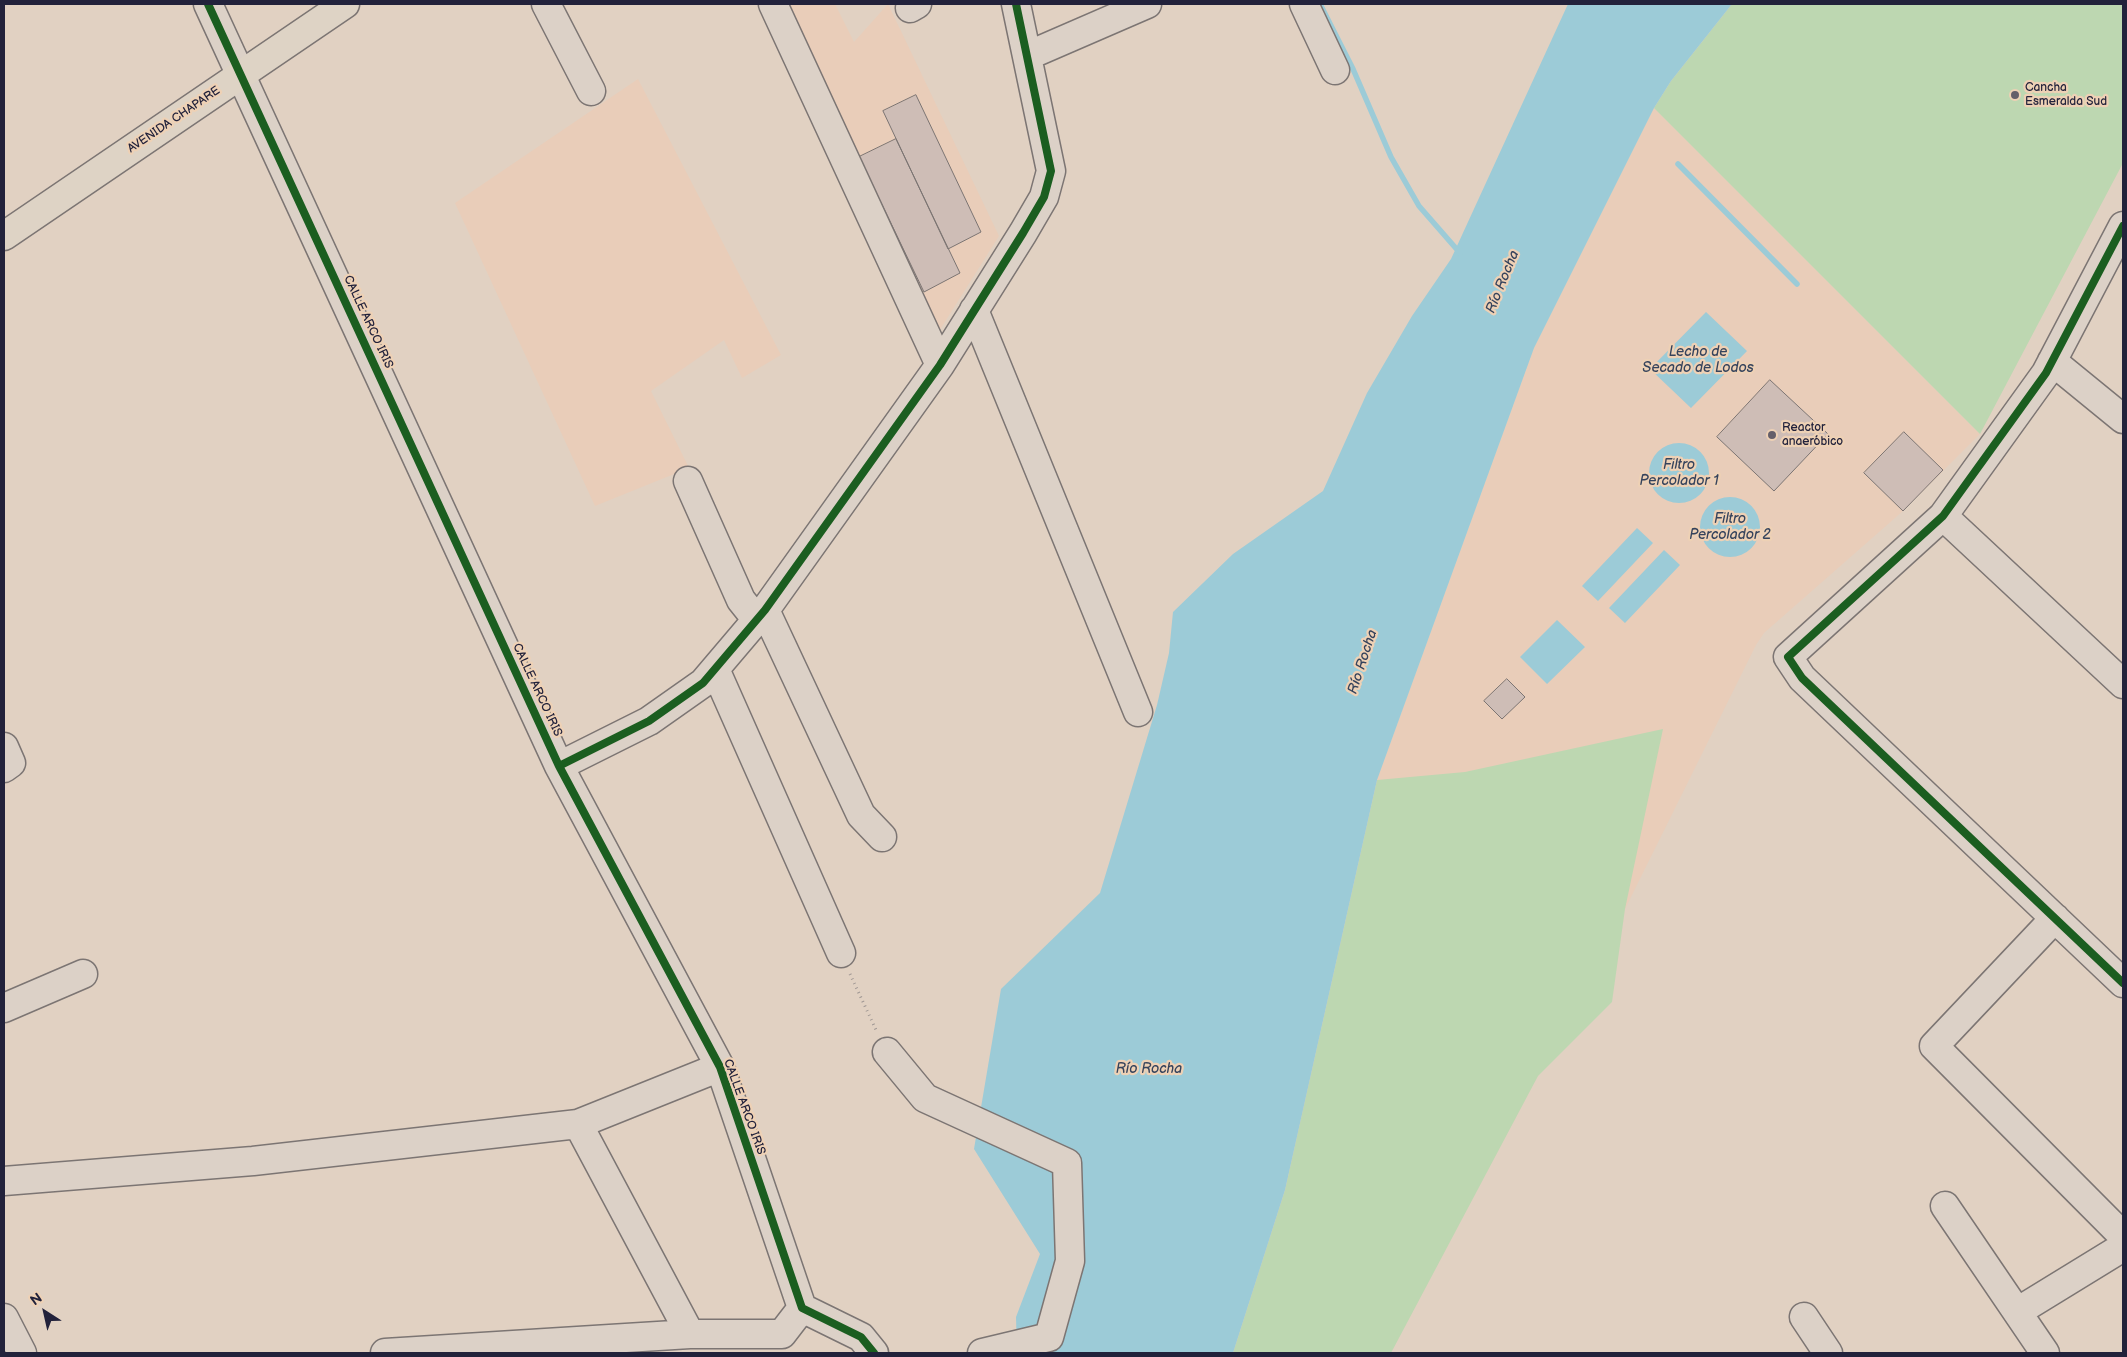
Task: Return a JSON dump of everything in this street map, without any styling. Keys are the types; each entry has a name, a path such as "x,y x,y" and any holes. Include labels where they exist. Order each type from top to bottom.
{"main road":[{"name":"AVENIDA CHAPARE","path":"4,236 346,4"}],"street":[{"name":"CALLE ARCO IRIS","path":"208,4 242,74 560,766 720,1068 802,1308"},
{"path":"546,4 591,91"},
{"path":"773,4 940,365"},
{"path":"560,766 649,722 703,683 761,615 940,365 1023,233 1044,197 1051,171 1016,4"},
{"path":"1027,56 1147,4"},
{"path":"1304,4 1335,70"},
{"path":"2123,226 2046,373 1943,516 1788,657 1802,678 2123,983"},
{"path":"974,310 1138,712"},
{"path":"2052,361 2123,419"},
{"path":"688,482 741,600 761,615 861,815 882,837"},
{"path":"1943,516 2123,684"},
{"path":"715,669 840,953"},
{"path":"2055,918 1934,1046 2123,1236"},
{"path":"4,1008 83,974"},
{"path":"887,1052 925,1098 1067,1163 1070,1261 1049,1337 982,1353"},
{"path":"4,1181 253,1161 578,1124 720,1068"},
{"path":"578,1124 690,1334"},
{"path":"1945,1206 2045,1353"},
{"path":"2017,1312 2123,1247"},
{"path":"385,1353 690,1334 782,1334 802,1308 861,1337 874,1353"},
{"path":"1804,1317 1828,1353"},
{"path":"4,1318 22,1353"}],"path":[{"path":"840,953 887,1052"}],"shaded area":[{"path":"784,4 835,4 854,42 888,4 999,236 936,336"},
{"path":"638,79 781,355 742,378 724,340 651,391 689,468 595,506 455,203"},
{"path":"1654,108 1980,434 1903,511 1764,633 1756,645 1625,909 1233,1353 1285,1190 1377,780 1534,348"}],"green space":[{"path":"1732,4 2123,4 2123,163 1980,434 1654,108 1671,81"},
{"path":"1663,729 1625,909 1612,1002 1538,1076 1391,1353 1233,1353 1285,1190 1377,780 1465,772"}],"water":[{"name":"Río Rocha","path":"1568,4 1732,4 1671,81 1654,108 1534,348 1377,780 1285,1190 1233,1353 1017,1353 1016,1317 1040,1254 974,1149 1001,989 1100,893 1157,705 1169,653 1173,612 1233,554 1323,491 1367,393 1412,316 1451,259"},
{"name":"Lecho de Secado de Lodos","path":"1706,312 1747,351 1691,408 1650,369"},
{"name":"Filtro Percolador 1","path":"1679,443 1696,448 1704,456 1709,473 1704,490 1696,498 1679,503 1662,498 1654,490 1649,473 1654,456 1662,448"},
{"name":"Filtro Percolador 2","path":"1730,497 1747,502 1755,510 1760,527 1755,544 1747,552 1730,557 1713,552 1705,544 1700,527 1705,510 1713,502"},
{"path":"1637,528 1653,543 1598,601 1582,586"},
{"path":"1664,550 1680,565 1625,623 1609,608"},
{"path":"1557,620 1585,647 1547,684 1520,657"}],"building":[{"path":"916,95 981,232 948,249 883,111"},
{"path":"896,139 960,273 924,292 859,157"},
{"name":"Reactor anaeróbico","path":"1770,380 1828,434 1774,491 1717,437"},
{"path":"1904,432 1943,470 1903,511 1864,473"},
{"path":"1507,679 1525,697 1502,719 1484,701"}],"waterway":[{"path":"1320,4 1353,69 1391,157 1419,206 1460,253"},
{"path":"1678,164 1797,284"}],"cycle path":[{"path":"208,4 559,766 720,1067 802,1308 861,1337 874,1353"},
{"path":"559,766 649,721 703,683 765,610 940,365 1023,233 1044,197 1051,171 1016,4"},
{"path":"2123,226 2046,373 1943,516 1788,657 1802,678 2123,983"}],"place":[{"name":"Cancha Esmeralda Sud","path":"2015,95"},
{"name":"Reactor anaeróbico","path":"1772,435"}]}
